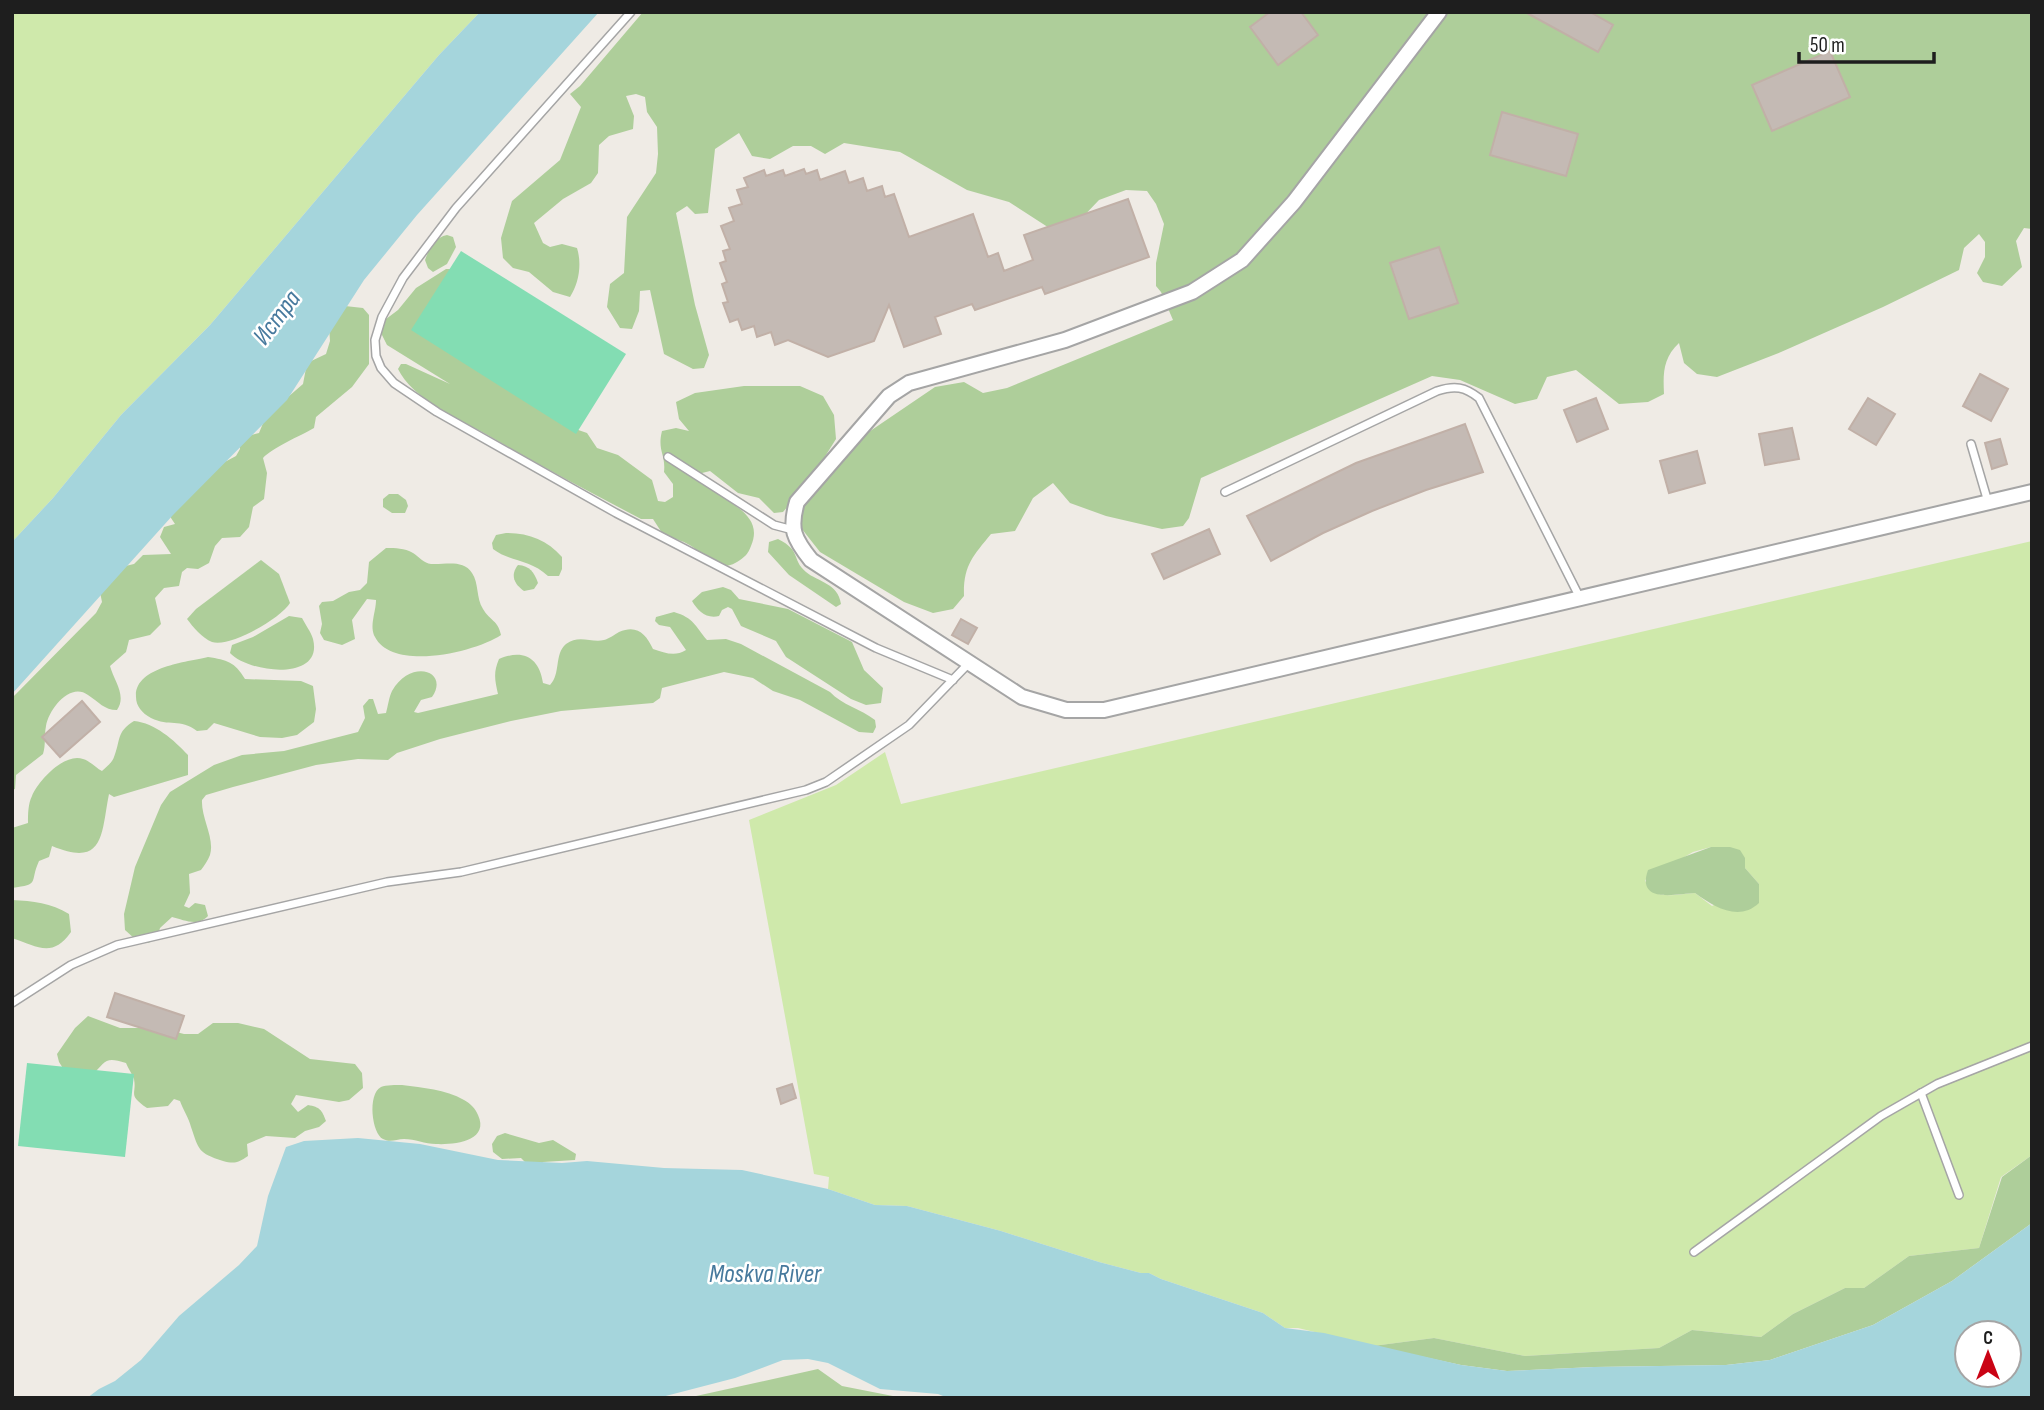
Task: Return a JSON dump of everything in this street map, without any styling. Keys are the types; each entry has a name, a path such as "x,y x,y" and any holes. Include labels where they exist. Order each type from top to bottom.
{"street":[{"path":"1439,12 1294,202 1242,260 1192,292 1065,340 909,383 889,396 797,502 792,519 799,545 811,559 1023,698 1066,710 1104,710 2032,492"}],"lane":[{"path":"631,12 456,208 402,278 382,317 375,340 376,356 381,368 394,383 437,412 616,513 876,648 953,680"},
{"path":"1225,492 1437,391 1452,386 1468,389 1479,398 1580,598"},
{"path":"1971,444 1988,502"},
{"path":"668,457 774,525 793,530"},
{"path":"12,1003 71,965 117,945 387,883 461,872 806,790 826,782 909,725 969,663"},
{"path":"1693,1252 1881,1116 1937,1084 2032,1046"},
{"path":"1921,1093 1959,1195"}],"green space":[{"path":"12,12 480,12 439,55 210,325 121,415 53,498 12,542"},
{"path":"643,12 2032,12 2032,229 2024,228 2016,241 2022,267 2002,286 1983,282 1977,273 1985,257 1985,242 1979,234 1964,248 1959,270 1883,307 1717,377 1697,374 1684,363 1679,343 1665,366 1664,394 1648,402 1619,404 1576,370 1547,377 1537,399 1515,404 1460,380 1432,376 1201,478 1189,518 1183,526 1162,529 1106,516 1070,503 1053,483 1033,498 1015,531 991,534 979,549 967,569 964,596 953,609 933,613 904,602 820,552 798,524 803,503 854,442 935,387 964,382 983,393 1007,388 1173,320 1156,286 1156,263 1164,224 1156,204 1147,191 1126,190 1099,200 1077,223 1057,233 1009,202 967,190 900,152 844,143 825,154 811,146 793,146 770,159 752,156 739,133 715,149 708,213 695,214 687,206 676,213 695,305 709,355 704,368 693,369 664,354 650,290 640,291 639,311 632,329 620,328 607,307 610,284 624,273 627,217 656,173 657,127 647,112 645,97 636,94 626,96 634,116 633,129 609,136 599,145 598,173 591,183 563,199 534,223 543,243 550,247 562,244 577,248 579,273 570,297 553,292 529,272 513,268 503,258 501,238 512,201 560,160 581,107 570,94 580,86"},
{"path":"447,235 453,237 456,247 447,264 433,272 425,260 436,241"},
{"path":"461,251 626,354 576,434 411,330"},
{"path":"446,269 455,269 561,424 587,433 597,448 618,455 652,480 658,501 665,502 673,497 673,484 664,472 660,443 662,431 676,428 689,431 679,419 676,402 695,393 744,386 800,386 823,396 834,415 836,439 809,482 783,512 774,513 759,498 738,493 710,471 698,474 712,490 744,513 751,522 754,533 749,551 740,560 726,566 706,565 690,545 664,536 653,519 641,519 449,414 424,398 405,379 398,369 401,364 450,384 387,345 382,335 382,325 386,319 398,310 416,288"},
{"path":"345,306 363,308 369,315 369,364 352,387 316,417 314,428 279,446 263,458 267,473 264,499 253,507 249,527 240,537 222,538 215,546 209,563 198,569 187,568 182,572 179,586 164,588 155,598 161,624 150,635 129,640 126,652 110,666 121,699 117,710 105,707 81,692 74,692 61,699 48,719 43,754 16,775 15,789 12,790 12,698 96,613 102,602 100,592 117,568 134,564 143,555 171,554 160,537 164,527 175,524 167,512 219,465 236,456 240,449 239,441 259,433 266,416 303,384 307,363 326,354 330,341 329,326"},
{"path":"389,494 398,494 406,500 408,506 405,513 392,513 383,507 383,499"},
{"path":"506,533 530,536 550,546 562,557 559,576 548,576 534,566 493,549 492,543 496,535"},
{"path":"778,539 790,547 806,572 832,587 841,604 836,607 789,575 768,552 769,542"},
{"path":"2032,541 2032,1155 2001,1177 1979,1248 1909,1256 1864,1288 1845,1288 1793,1314 1761,1337 1692,1330 1659,1348 1525,1356 1434,1338 1373,1346 1298,1328 1285,1328 1263,1313 1149,1273 1099,1262 1001,1231 907,1206 875,1205 828,1189 829,1177 814,1174 749,820 836,785 885,752 901,804","holes":["1711,847 1730,848 1739,852 1745,868 1759,884 1712,906 1695,893 1666,895 1648,887 1645,880 1693,852"]},
{"path":"386,548 406,550 428,563 459,564 468,569 474,577 481,605 498,626 501,635 473,647 435,656 399,654 385,648 375,637 373,624 376,600 367,599 352,620 355,639 342,645 324,640 320,633 322,624 319,606 322,602 333,601 349,592 360,590 367,583 369,562"},
{"path":"261,560 279,574 290,603 277,616 231,641 220,643 205,638 187,619 196,609"},
{"path":"518,565 529,568 533,573 538,583 534,589 524,591 516,582 514,572"},
{"path":"723,587 731,590 739,599 788,609 852,642 864,670 883,688 881,703 866,705 851,699 786,657 776,641 741,626 732,609 728,607 722,610 719,616 710,616 700,611 692,601 702,592"},
{"path":"674,612 690,620 707,640 726,639 741,644 830,692 875,720 873,733 859,732 800,700 773,691 753,678 724,672 662,688 660,698 653,703 561,711 440,739 397,753 388,760 358,759 316,765 206,795 202,800 202,807 211,842 210,855 201,870 189,874 190,893 184,906 189,908 195,903 205,905 208,916 195,922 172,917 160,928 157,939 148,943 135,939 125,930 124,914 135,867 161,805 170,792 214,765 242,755 284,751 358,732 365,718 363,706 369,699 373,699 378,714 386,713 392,691 409,674 426,672 436,680 432,697 421,700 414,712 418,713 498,694 496,668 499,659 508,656 522,655 534,661 543,683 550,685 562,648 571,641 604,640 631,629 644,635 653,649 670,654 682,652 686,650 670,627 659,625 655,621 656,617"},
{"path":"289,616 302,618 312,636 313,653 307,662 296,668 267,669 239,660 230,653 232,645 253,637"},
{"path":"208,657 230,663 245,679 301,681 313,686 316,709 314,722 297,735 282,738 260,737 214,723 207,730 197,731 185,725 157,721 140,709 136,697 138,687 152,672"},
{"path":"134,721 157,729 183,749 188,755 188,775 114,797 109,794 101,834 91,850 82,853 69,852 52,846 49,857 39,861 31,884 12,888 12,828 28,823 30,802 40,783 53,769 76,758 86,760 102,771 113,759 122,733"},
{"path":"1711,847 1740,850 1745,858 1745,868 1759,884 1759,903 1751,909 1735,912 1718,907 1695,893 1660,895 1648,888 1648,870"},
{"path":"12,900 42,903 62,910 69,914 71,932 51,948 37,947 12,938"},
{"path":"88,1016 120,1028 161,1028 184,1034 198,1034 213,1023 238,1023 264,1029 310,1059 355,1064 362,1073 363,1088 349,1100 339,1102 296,1095 291,1104 298,1112 308,1105 315,1107 322,1112 326,1121 295,1138 266,1136 247,1144 248,1156 233,1163 223,1161 201,1150 180,1101 174,1099 168,1106 147,1108 137,1100 134,1094 134,1079 126,1063 109,1060 92,1075 68,1076 57,1054 75,1028"},
{"path":"27,1063 134,1074 125,1157 18,1146"},
{"path":"402,1085 442,1091 464,1100 473,1106 477,1113 479,1131 468,1140 452,1144 383,1139 379,1136 374,1122 374,1097 381,1087"},
{"path":"505,1133 539,1143 553,1140 576,1154 575,1160 528,1165 521,1158 502,1159 493,1152 492,1144 497,1136"},
{"path":"2032,1155 2032,1223 1952,1281 1873,1325 1770,1360 1726,1365 1507,1371 1461,1365 1373,1346 1434,1338 1525,1356 1659,1348 1692,1330 1761,1337 1793,1314 1845,1288 1864,1288 1909,1256 1979,1248 2002,1177"},
{"path":"818,1369 842,1386 903,1398 687,1398"}],"water":[{"name":"Истра","path":"480,12 599,12 417,215 364,280 287,400 173,515 12,694 12,542 53,498 121,415 210,325 439,55"},
{"name":"Moskva River","path":"358,1138 420,1144 498,1160 562,1163 587,1161 664,1168 742,1170 828,1189 875,1205 907,1206 1001,1231 1099,1262 1149,1273 1263,1313 1285,1328 1324,1333 1461,1365 1507,1371 1726,1365 1770,1360 1873,1325 1952,1281 2032,1223 2032,1398 948,1398 938,1394 880,1389 828,1363 808,1359 783,1360 735,1378 658,1398 87,1398 115,1381 141,1360 179,1316 239,1265 257,1246 268,1196 286,1147 304,1141"}],"building":[{"path":"1270,12 1301,12 1318,35 1278,65 1250,27"},
{"path":"1525,12 1590,12 1613,25 1598,52"},
{"path":"1830,51 1850,97 1772,131 1752,85"},
{"path":"1502,112 1578,134 1566,176 1490,155"},
{"path":"804,169 806,174 817,170 820,180 845,171 849,183 863,178 867,191 882,186 885,197 894,194 909,237 973,214 988,257 998,253 1004,271 1033,260 1024,235 1128,199 1149,257 1045,294 1042,287 975,310 972,304 935,317 941,334 904,347 889,305 874,341 828,357 788,340 775,345 771,332 757,337 754,326 742,330 738,319 730,322 723,303 728,302 722,284 727,282 720,263 726,261 723,251 730,249 721,226 734,221 729,208 742,204 737,190 748,187 744,178 764,170 766,176 783,170 785,176"},
{"path":"1439,247 1458,303 1409,319 1390,263"},
{"path":"1980,374 2008,389 1991,421 1963,406"},
{"path":"1596,398 1608,429 1577,442 1564,410"},
{"path":"1868,398 1895,414 1876,445 1849,429"},
{"path":"1465,424 1483,472 1372,511 1271,561 1247,516 1356,463"},
{"path":"1792,428 1799,459 1765,465 1759,434"},
{"path":"2000,439 2007,464 1992,469 1985,443"},
{"path":"1697,451 1705,483 1669,493 1660,461"},
{"path":"1209,529 1220,554 1164,579 1152,554"},
{"path":"961,619 977,628 968,644 952,635"},
{"path":"82,701 100,722 60,757 42,737"},
{"path":"115,993 184,1016 176,1039 107,1017"},
{"path":"792,1084 796,1098 781,1104 777,1089"}]}
